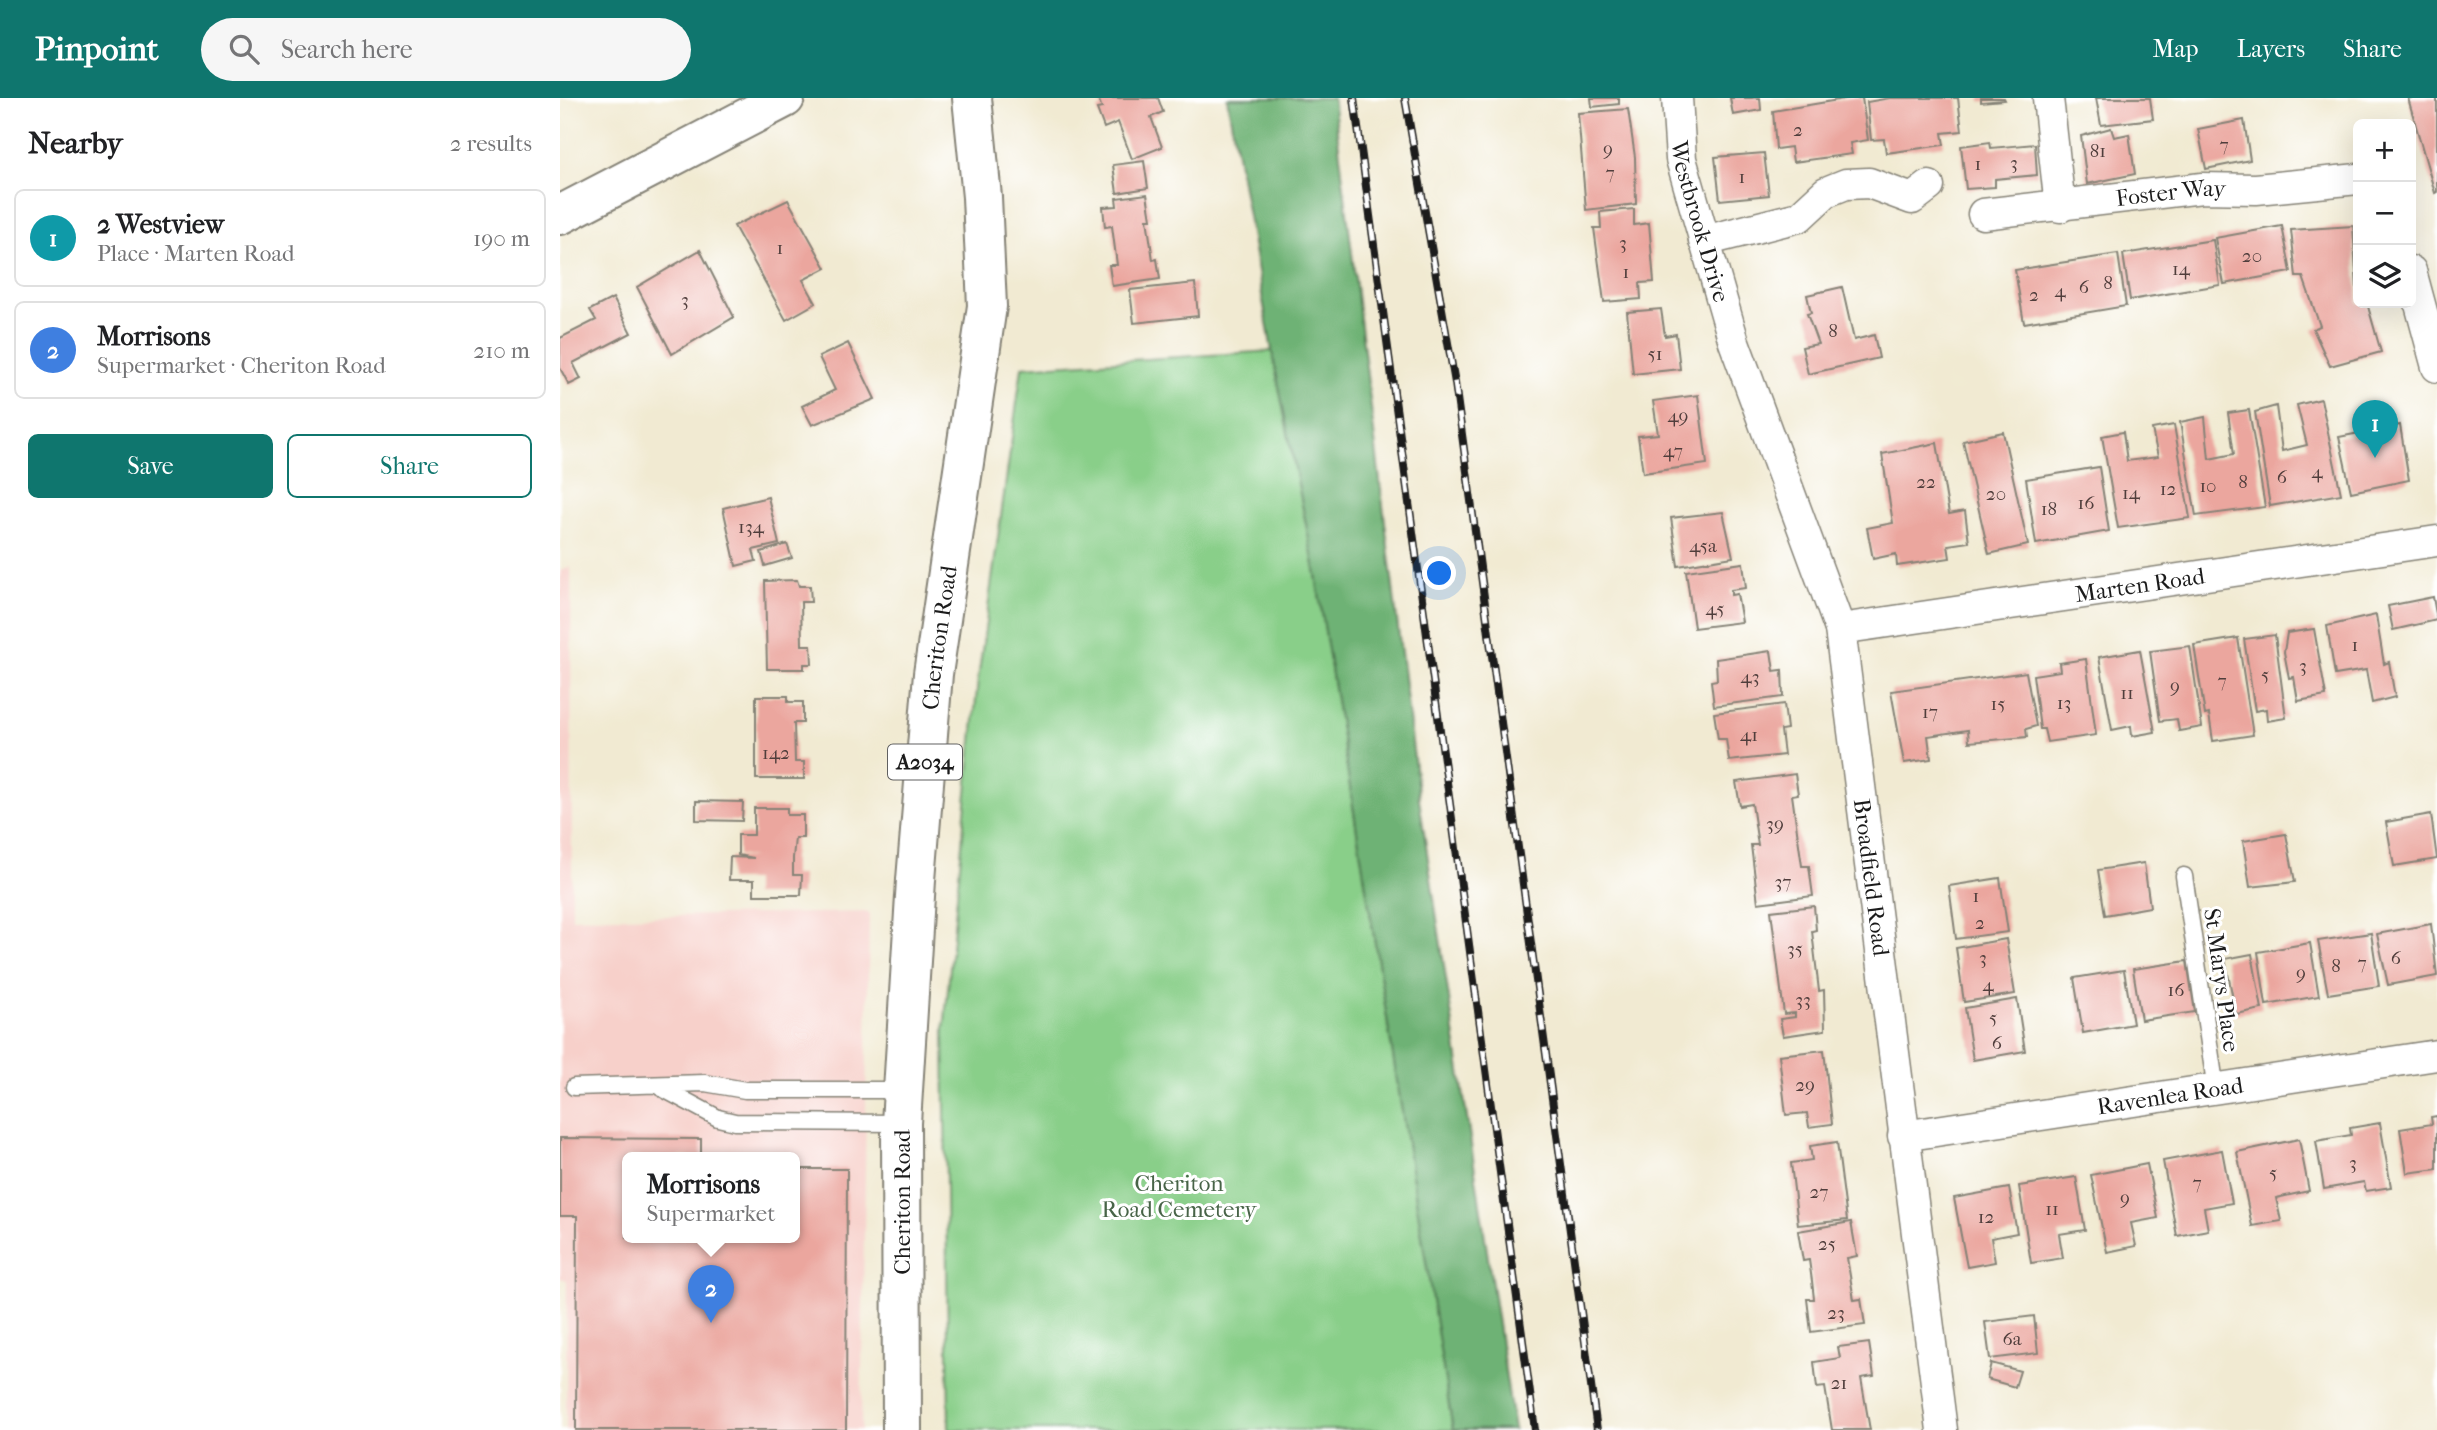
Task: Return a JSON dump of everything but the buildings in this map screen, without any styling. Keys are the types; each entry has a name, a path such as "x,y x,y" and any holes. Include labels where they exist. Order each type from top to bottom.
{"main road":[{"path":"560,215 785,98"},
{"name":"Cheriton Road","path":"902,1430 902,1107 931,694 948,556 981,358 986,306 982,197 972,98"}],"street":[{"name":"Westbrook Drive","path":"1677,98 1681,159 1734,342"},
{"path":"2048,98 2060,207"},
{"name":"Foster Way","path":"1983,214 2060,207 2202,188 2256,189 2353,179"},
{"path":"1704,241 1799,217 1826,192 1846,184 1869,183 1912,199 1929,186"},
{"path":"2416,289 2437,367"},
{"name":"Broadfield Road","path":"1734,342 1840,629 1866,818 1941,1430"},
{"name":"Marten Road","path":"1840,629 2437,541"},
{"name":"Ravenlea Road","path":"1903,1136 2437,1055"}],"lane":[{"name":"St Marys Place","path":"2184,876 2216,1090"},
{"path":"574,1087 705,1083 902,1107"},
{"path":"659,1086 718,1118 735,1122 902,1107"}],"shaded area":[{"path":"571,566 572,918 869,912 861,1430 566,1430 567,1280 560,1278 560,571"}],"green space":[{"path":"1227,98 1333,98 1419,799 1514,1430 1453,1430 1316,575 1272,351"},
{"name":"Cheriton Road Cemetery","path":"1272,351 1316,575 1453,1430 949,1430 944,1030 978,679 1022,367"}],"railway":[{"path":"1354,98 1535,1430"},
{"path":"1405,98 1455,383 1597,1430"}],"place":[{"name":"2 Westview","path":"2375,458"},
{"name":"Morrisons","path":"711,1323"}]}
